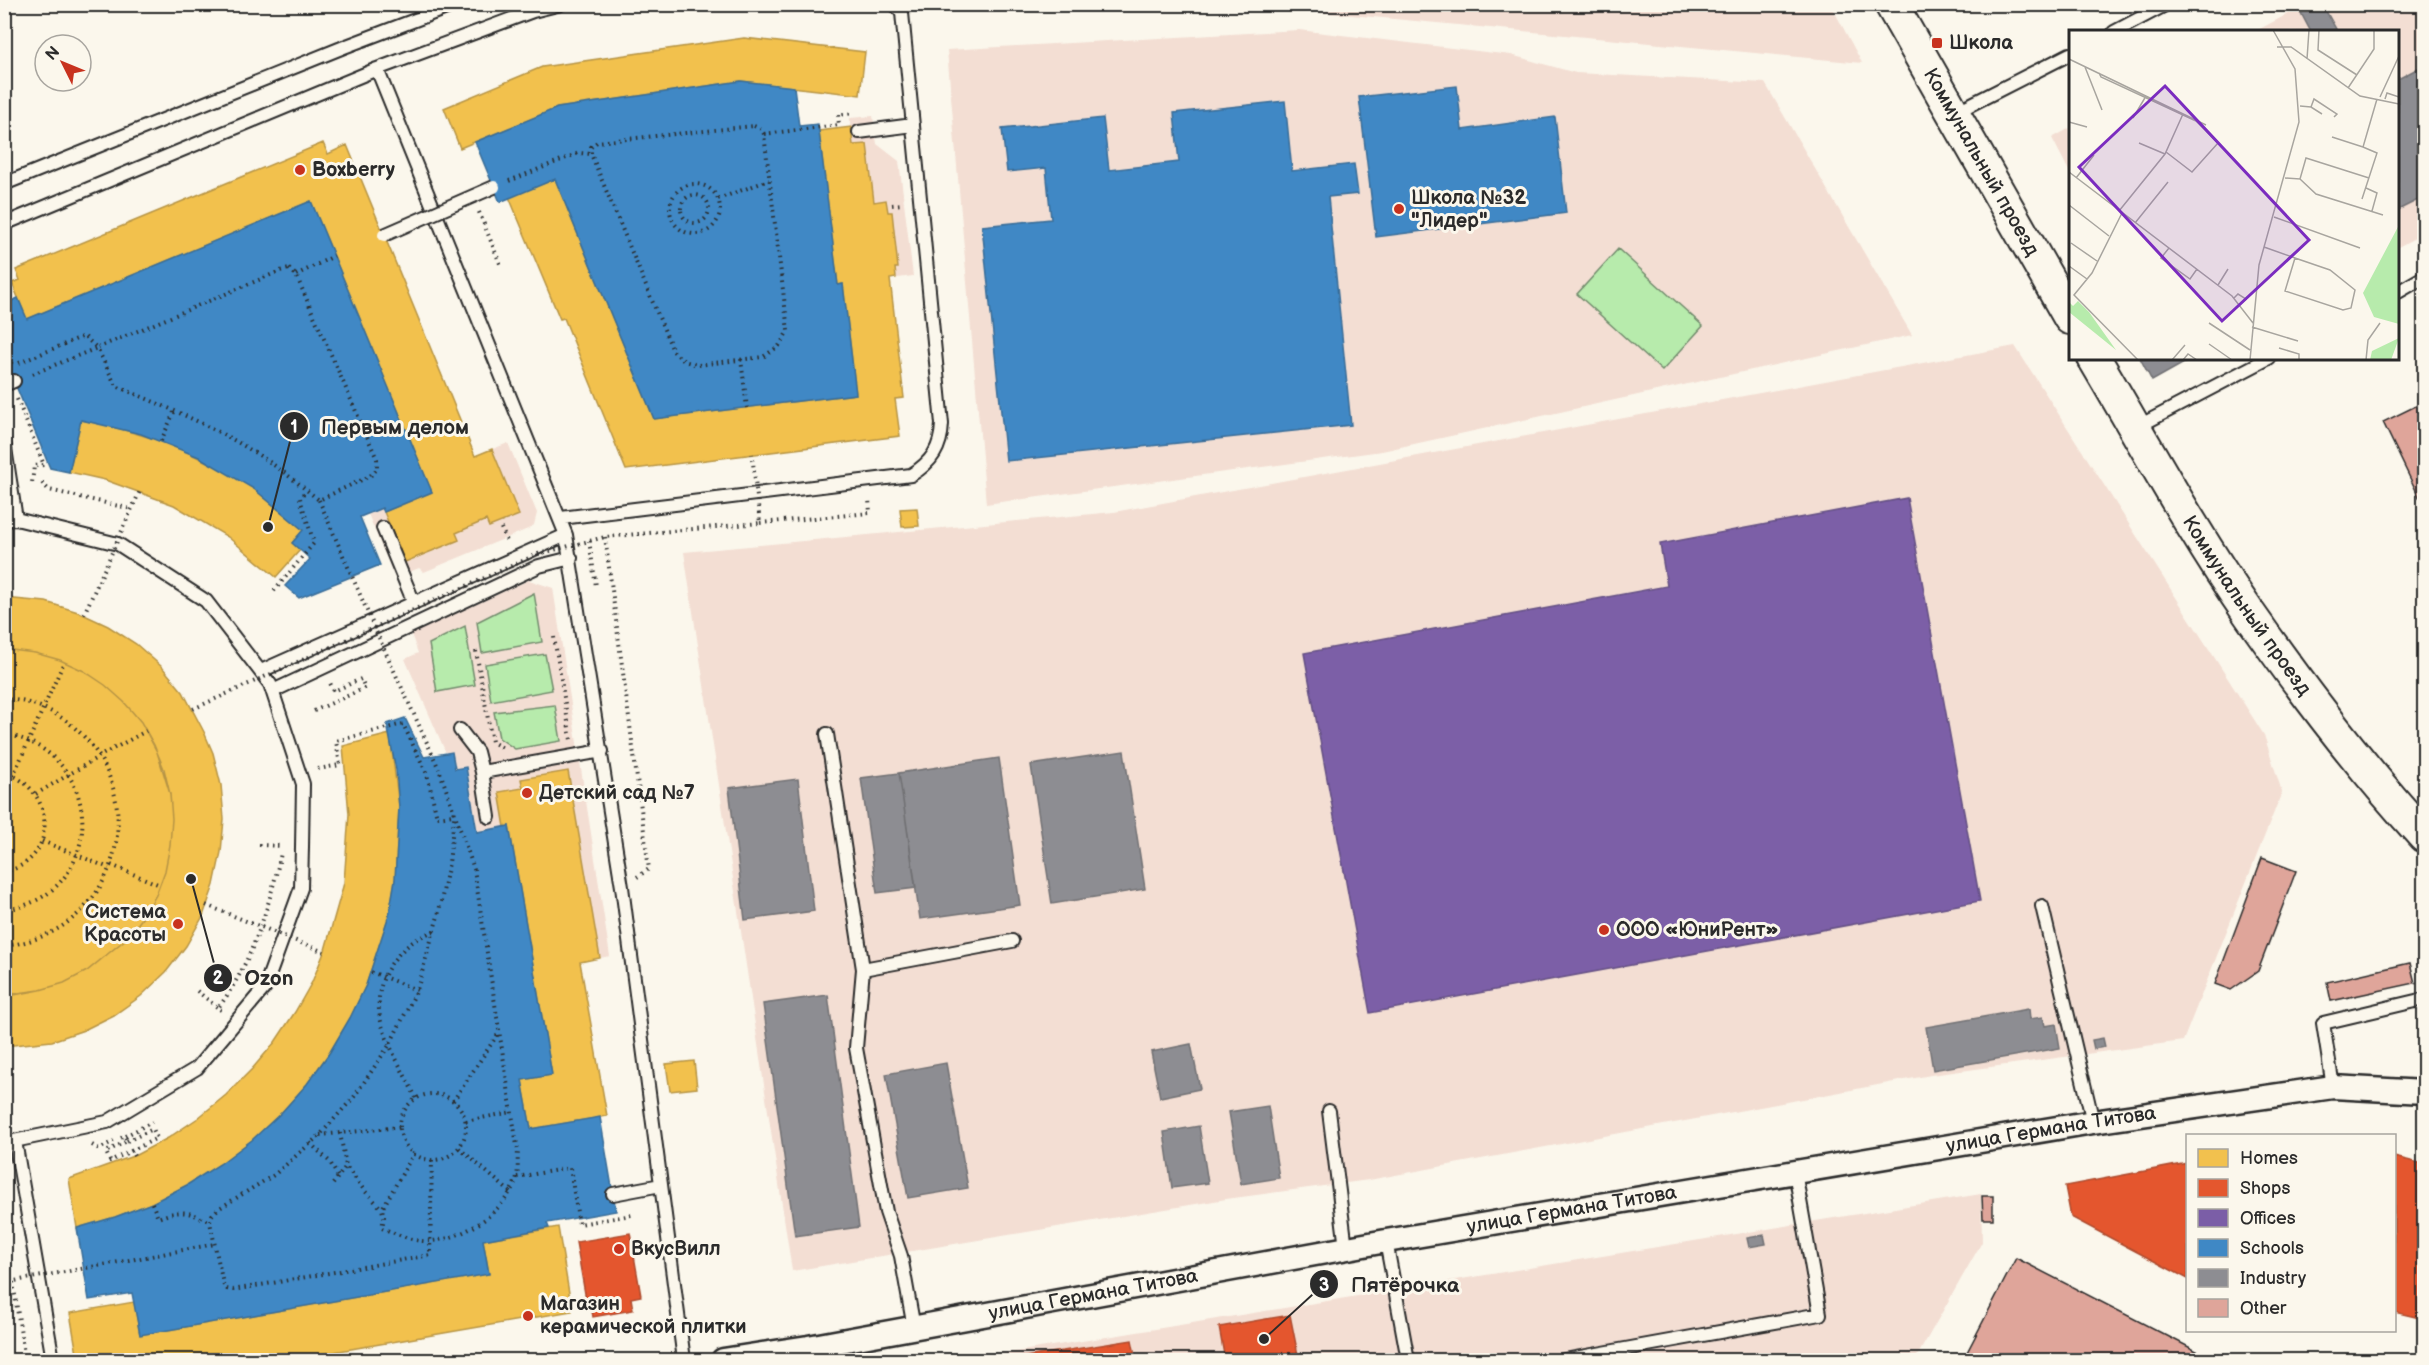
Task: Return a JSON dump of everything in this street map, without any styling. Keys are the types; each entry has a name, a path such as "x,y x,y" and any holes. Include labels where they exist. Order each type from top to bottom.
{"street":[{"name":"Коммунальный проезд","path":"1891,4 2069,316"},
{"name":"Коммунальный проезд","path":"2095,360 2249,613 2323,714 2387,795 2424,836"},
{"name":"улица Германа Титова","path":"727,1360 1386,1241 2093,1122 2333,1087 2424,1092"}],"lane":[{"path":"4,184 457,4"},
{"path":"4,224 376,69 533,11 561,4"},
{"path":"561,518 911,475 924,467 937,452 942,436 942,424 902,13 895,4"},
{"path":"2118,30 2167,4"},
{"path":"1954,114 2069,55"},
{"path":"376,69 566,535 602,751 684,1360"},
{"path":"859,132 913,125"},
{"path":"384,235 494,187"},
{"path":"2399,291 2424,278"},
{"path":"2135,428 2265,360"},
{"path":"4,442 10,520 118,544 206,601 270,684 303,784 301,888 265,987 197,1068 107,1122 10,1142 53,1360"},
{"path":"383,528 414,603"},
{"path":"261,671 566,535"},
{"path":"273,691 539,566 571,558"},
{"path":"460,730 477,752 489,817"},
{"path":"827,734 863,969 856,1048 886,1212 901,1256 914,1328"},
{"path":"482,772 602,751"},
{"path":"2042,906 2093,1122"},
{"path":"863,969 1012,941"},
{"path":"2333,1087 2323,1023 2424,999"},
{"path":"1329,1111 1346,1248"},
{"path":"1564,1360 1820,1314 1795,1172"},
{"path":"614,1194 661,1185"},
{"path":"1386,1241 1408,1360"}],"path":[{"path":"764,134 839,125"},
{"path":"754,126 761,129 764,134 788,331 779,346 763,357 699,365 684,361 673,351 591,154 591,147 597,142 754,126"},
{"path":"494,187 579,153 591,154"},
{"path":"718,199 769,180"},
{"path":"695,184 704,186 718,199 720,209 718,218 705,232 695,234 685,232 672,219 672,199 685,186 695,184"},
{"path":"695,195 702,197 709,209 702,221 695,223 683,216 681,209 688,197 695,195"},
{"path":"472,197 501,266"},
{"path":"892,205 904,204"},
{"path":"672,219 683,216"},
{"path":"695,223 695,234"},
{"path":"296,275 334,256"},
{"path":"32,483 34,466 44,465 10,383 288,269 296,275 377,459 377,469 370,477 319,500"},
{"path":"4,346 12,365 84,336 97,348 116,386 174,410 229,438 278,468 319,500 374,627 440,769 474,869 518,1152 517,1177 510,1192 487,1218 457,1235 431,1242 402,1237 382,1228 384,1217 382,1209 346,1167 340,1133"},
{"path":"741,359 747,408"},
{"path":"161,441 174,410"},
{"path":"752,454 760,523"},
{"path":"193,709 538,554 605,537 870,513 867,480"},
{"path":"42,483 49,490 132,509"},
{"path":"274,591 314,543 300,498 306,490"},
{"path":"84,614 140,491"},
{"path":"501,528 506,538"},
{"path":"605,537 650,869"},
{"path":"554,637 574,756"},
{"path":"476,651 492,742 509,751"},
{"path":"13,776 64,662"},
{"path":"314,711 365,688 361,679"},
{"path":"4,699 30,703 43,708 68,722 85,736 99,756 116,793 119,814 118,836 110,867 95,896 81,912 45,936 4,946"},
{"path":"340,765 336,741 403,724 427,774 436,817 454,815"},
{"path":"36,794 146,731"},
{"path":"4,734 29,741 51,754 69,774 81,800 83,819 82,837 77,855 57,886 42,897 25,905 4,910"},
{"path":"4,772 31,787 44,812 45,827 42,841 34,854 24,864 4,872"},
{"path":"432,1160 430,1255 233,1290 227,1289 223,1284 210,1222 212,1215 274,1175 320,1135 354,1097 390,1044 417,990 434,930 449,863 455,809"},
{"path":"42,841 160,885"},
{"path":"259,844 283,846"},
{"path":"228,995 261,927 279,863"},
{"path":"206,905 324,952"},
{"path":"416,1098 384,1031 379,1011 379,990 383,976 398,952 421,935 434,930"},
{"path":"371,972 417,990"},
{"path":"197,991 218,1008"},
{"path":"453,1101 499,1033"},
{"path":"427,1094 439,1094 453,1101 459,1105 466,1121 465,1138 459,1148 451,1155 432,1160 414,1153 402,1139 400,1127 402,1116 408,1106 416,1098 427,1094"},
{"path":"466,1121 512,1112"},
{"path":"91,1144 99,1149 152,1122"},
{"path":"320,1135 400,1127"},
{"path":"153,1129 157,1138 110,1161 106,1152 127,1141 153,1129"},
{"path":"125,1136 127,1141"},
{"path":"310,1143 330,1162 338,1177"},
{"path":"459,1148 510,1192"},
{"path":"131,1151 134,1156"},
{"path":"382,1209 414,1153"},
{"path":"333,1185 346,1167"},
{"path":"517,1177 570,1168 579,1224 632,1215"},
{"path":"152,1203 158,1218 174,1212 190,1212 210,1222"},
{"path":"4,1283 215,1244"},
{"path":"13,1282 25,1360"}],"shaded area":[{"path":"1245,5 1831,5 1862,63"},
{"path":"2305,5 2424,5 2424,233 2399,246 2399,30 2258,30"},
{"name":"Школа №32 \"Лидер\"","path":"1299,30 1511,55 1576,73 1765,83 1912,335 1382,451 986,504 947,50"},
{"path":"873,116 877,144 899,161 913,276 883,280 853,145 821,150 819,131 850,127 850,118"},
{"path":"2069,129 2069,171 2052,138"},
{"path":"2015,346 2264,735 2282,792 2183,1041 1931,1075 1369,1180 1226,1199 792,1271 684,552 1114,512"},
{"path":"508,443 537,513 534,525 424,572 419,568 395,578 368,514 382,508 434,542 499,514 475,456"},
{"name":"Детский сад №7","path":"529,580 553,588 610,956 580,962 555,818 477,832 466,767 455,769 452,752 446,753 405,659 418,653 411,634"},
{"path":"1981,1194 1982,1242 1915,1360 966,1360"}],"green space":[{"path":"1618,249 1703,326 1662,371 1577,294"},
{"path":"534,593 542,642 482,653 477,622"},
{"path":"465,626 475,685 437,692 429,644"},
{"path":"545,654 552,690 491,701 485,664"},
{"path":"555,705 561,741 515,749 499,738 494,712"}],"building: Homes":[{"path":"744,38 865,52 860,95 741,81 557,108 460,148 444,108 542,67"},
{"path":"851,127 853,145 867,144 874,202 886,200 888,212 892,212 898,268 895,268 896,278 890,279 904,398 895,399 900,436 626,470 564,318 560,319 509,197 555,179 654,419 856,394 843,284 838,285 819,131"},
{"path":"323,143 328,154 347,145 475,456 492,449 519,515 489,527 486,520 456,533 459,540 405,562 384,512 432,492 311,201 27,319 12,283 20,280 16,270"},
{"path":"747,231 750,253 719,258 715,236"},
{"path":"294,343 302,364 272,376 264,354"},
{"path":"81,420 111,426 171,444 227,472 254,489 303,530 292,543 300,550 276,577 228,537 174,505 105,480 69,472"},
{"path":"917,508 919,526 902,527 900,509"},
{"path":"4,598 46,602 78,612 108,626 136,644 162,667 183,692 213,753 221,785 224,819 221,852 214,885 203,916 186,946 166,972 141,996 114,1015 84,1030 52,1041 4,1046 4,995 40,990 64,983 87,971 127,938 143,917 156,895 165,871 172,819 170,794 164,769 141,722 105,685 84,671 60,660 35,653 4,649"},
{"path":"4,649 35,653 60,660 84,671 124,702 141,722 157,752 170,794 172,819 165,871 156,895 127,938 87,971 64,983 14,995 4,995"},
{"path":"390,734 399,807 395,880 389,915 366,985 330,1052 307,1084 281,1113 252,1140 220,1164 152,1203 77,1228 69,1179 136,1155 168,1138 198,1118 252,1069 275,1042 295,1012 312,982 325,950 344,883 349,814 343,746"},
{"path":"568,771 600,958 580,962 607,1116 531,1129 522,1080 552,1075 509,826 505,827 499,792 523,788 521,779"},
{"path":"694,1061 697,1088 670,1091 666,1064"},
{"path":"558,1227 572,1311 287,1360 78,1360 70,1313 134,1302 140,1335 489,1274 483,1240"}],"building: Shops":[{"path":"2396,1157 2424,1164 2424,1319 2396,1312"},
{"path":"2186,1163 2186,1278 2071,1217 2065,1186"},
{"path":"630,1233 641,1296 631,1298 633,1310 593,1317 591,1305 587,1305 576,1242"},
{"path":"1290,1315 1299,1360 1225,1360 1219,1327"},
{"path":"1132,1340 1136,1360 1006,1360"}],"building: Offices":[{"path":"1907,498 1980,901 1370,1013 1304,653 1667,586 1660,544"}],"building: Schools":[{"path":"741,81 794,87 799,126 818,124 838,285 843,284 856,394 654,419 555,179 500,202 475,142 557,108"},
{"path":"1457,86 1462,130 1555,117 1566,213 1376,237 1359,97"},
{"path":"1285,101 1292,171 1354,164 1358,194 1328,197 1351,425 1006,461 982,226 1051,219 1046,168 1007,172 1002,129 1103,118 1109,170 1179,162 1174,113"},
{"path":"311,201 432,492 384,512 382,508 360,517 380,565 299,598 285,586 310,559 292,543 303,530 254,489 199,457 141,434 81,420 69,472 50,468 4,357 4,304 18,298 27,319"},
{"path":"405,718 424,757 452,752 455,769 466,767 477,832 509,826 552,1075 522,1080 531,1129 600,1117 616,1211 547,1223 549,1228 483,1240 489,1274 140,1335 132,1293 89,1300 77,1228 152,1203 220,1164 252,1140 281,1113 307,1084 330,1052 366,985 389,915 395,880 399,807 396,770 387,724"}],"building: Industry":[{"path":"2316,4 2322,4 2336,29 2310,30 2301,13"},
{"path":"2424,65 2424,197 2399,210 2399,78"},
{"path":"2141,360 2189,360 2152,381"},
{"path":"1124,751 1145,889 1052,904 1031,765"},
{"path":"999,758 1020,905 920,919 899,773"},
{"path":"899,773 916,888 877,893 861,778"},
{"path":"798,779 814,911 745,920 729,788"},
{"path":"828,995 859,1227 795,1236 763,1004"},
{"path":"2029,1009 2030,1019 2043,1017 2045,1026 2056,1024 2060,1048 1933,1070 1926,1027"},
{"path":"2103,1038 2105,1047 2094,1049 2092,1040"},
{"path":"1191,1044 1200,1089 1160,1097 1151,1052"},
{"path":"946,1063 968,1188 908,1198 886,1074"},
{"path":"1268,1106 1279,1178 1241,1184 1229,1112"},
{"path":"1199,1126 1208,1183 1172,1188 1164,1132"},
{"path":"1764,1235 1766,1244 1749,1247 1747,1238"}],"building: Other":[{"path":"2424,402 2424,507 2383,422"},
{"path":"2262,858 2296,871 2258,971 2231,990 2215,984"},
{"path":"2410,963 2415,983 2331,1001 2327,982"},
{"path":"1982,1196 1993,1196 1993,1219 1983,1219"},
{"path":"2016,1258 2214,1360 1963,1360"}],"place":[{"name":"Школа","path":"1937,43"},
{"name":"Boxberry","path":"300,170"},
{"name":"Школа №32 \"Лидер\"","path":"1399,209"},
{"name":"Первым делом","path":"268,527"},
{"name":"Детский сад №7","path":"527,793"},
{"name":"Ozon","path":"191,879"},
{"name":"Система Красоты","path":"178,924"},
{"name":"ООО «ЮниРент»","path":"1604,930"},
{"name":"ВкусВилл","path":"619,1249"},
{"name":"Магазин керамической плитки","path":"528,1316"},
{"name":"Пятёрочка","path":"1264,1339"}]}
